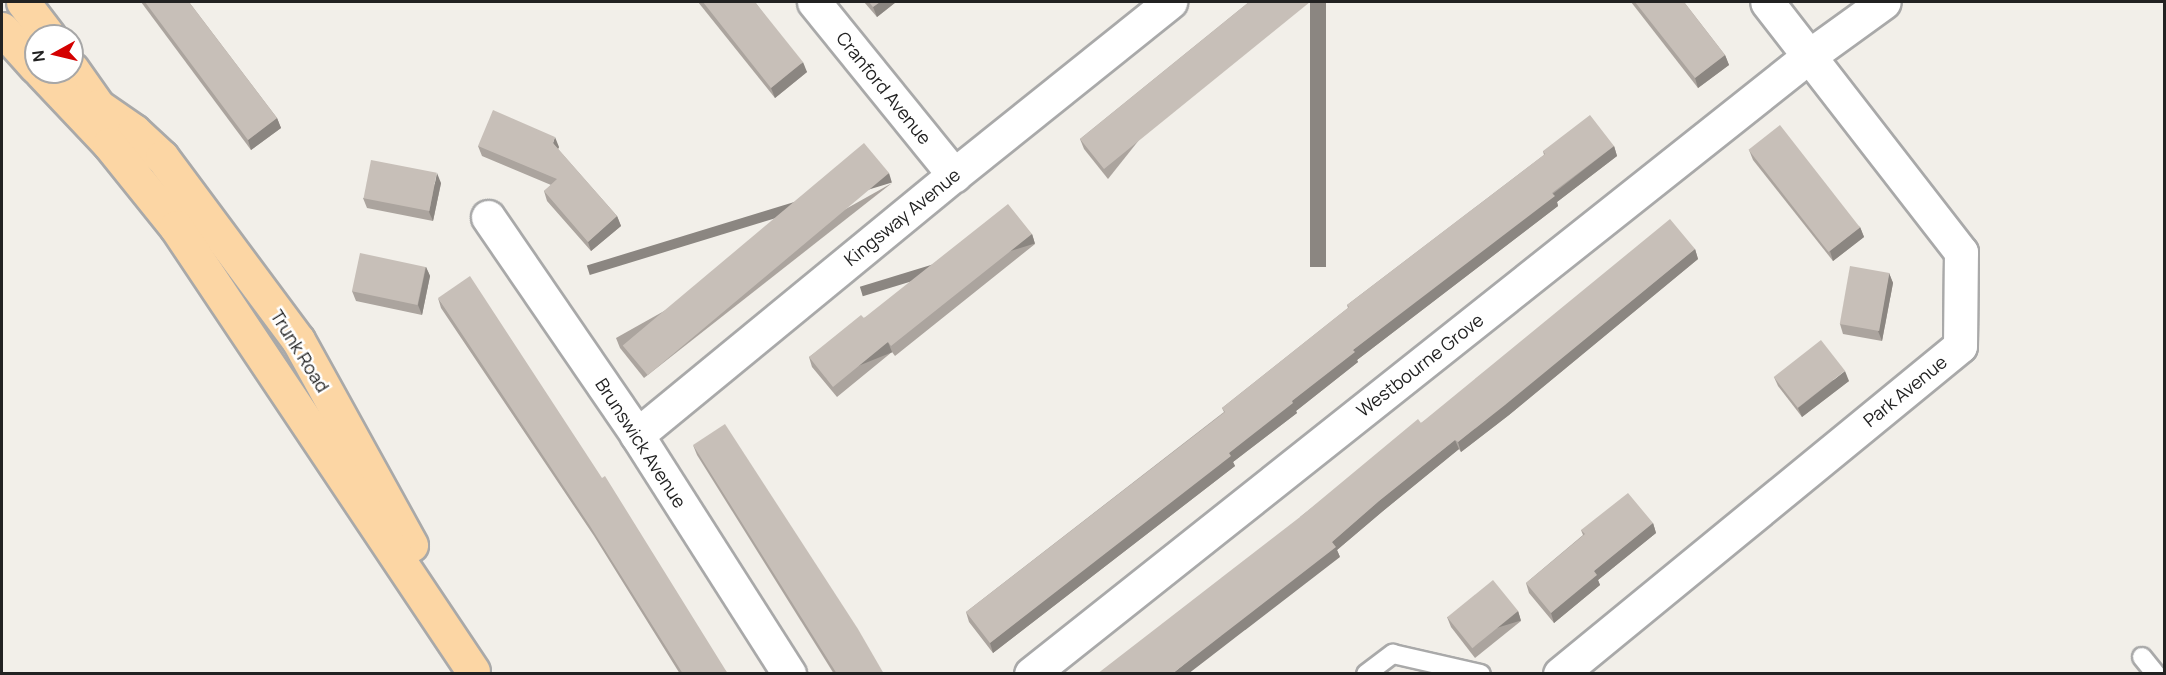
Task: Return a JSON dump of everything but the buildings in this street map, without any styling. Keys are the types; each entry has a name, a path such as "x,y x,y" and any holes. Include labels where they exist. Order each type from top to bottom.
{"main road":[{"path":"23,2 40,24"},
{"path":"2,29 24,54"},
{"path":"51,84 108,144 176,227 474,672"},
{"name":"Trunk Road","path":"83,84 98,106 134,131 162,157 298,340 430,580 474,672"}],"street":[{"name":"Cranford Avenue","path":"814,2 954,175"},
{"name":"Kingsway Avenue","path":"638,435 954,175 1170,2"},
{"name":"Park Avenue","path":"1560,674 1960,346 1961,252 1767,2"},
{"name":"Westbourne Grove","path":"1031,674 1809,56 1884,2"},
{"name":"Brunswick Avenue","path":"488,217 638,435 789,674"}],"lane":[{"path":"1366,674 1393,654 1481,674"},
{"path":"2142,657 2156,674"}]}
